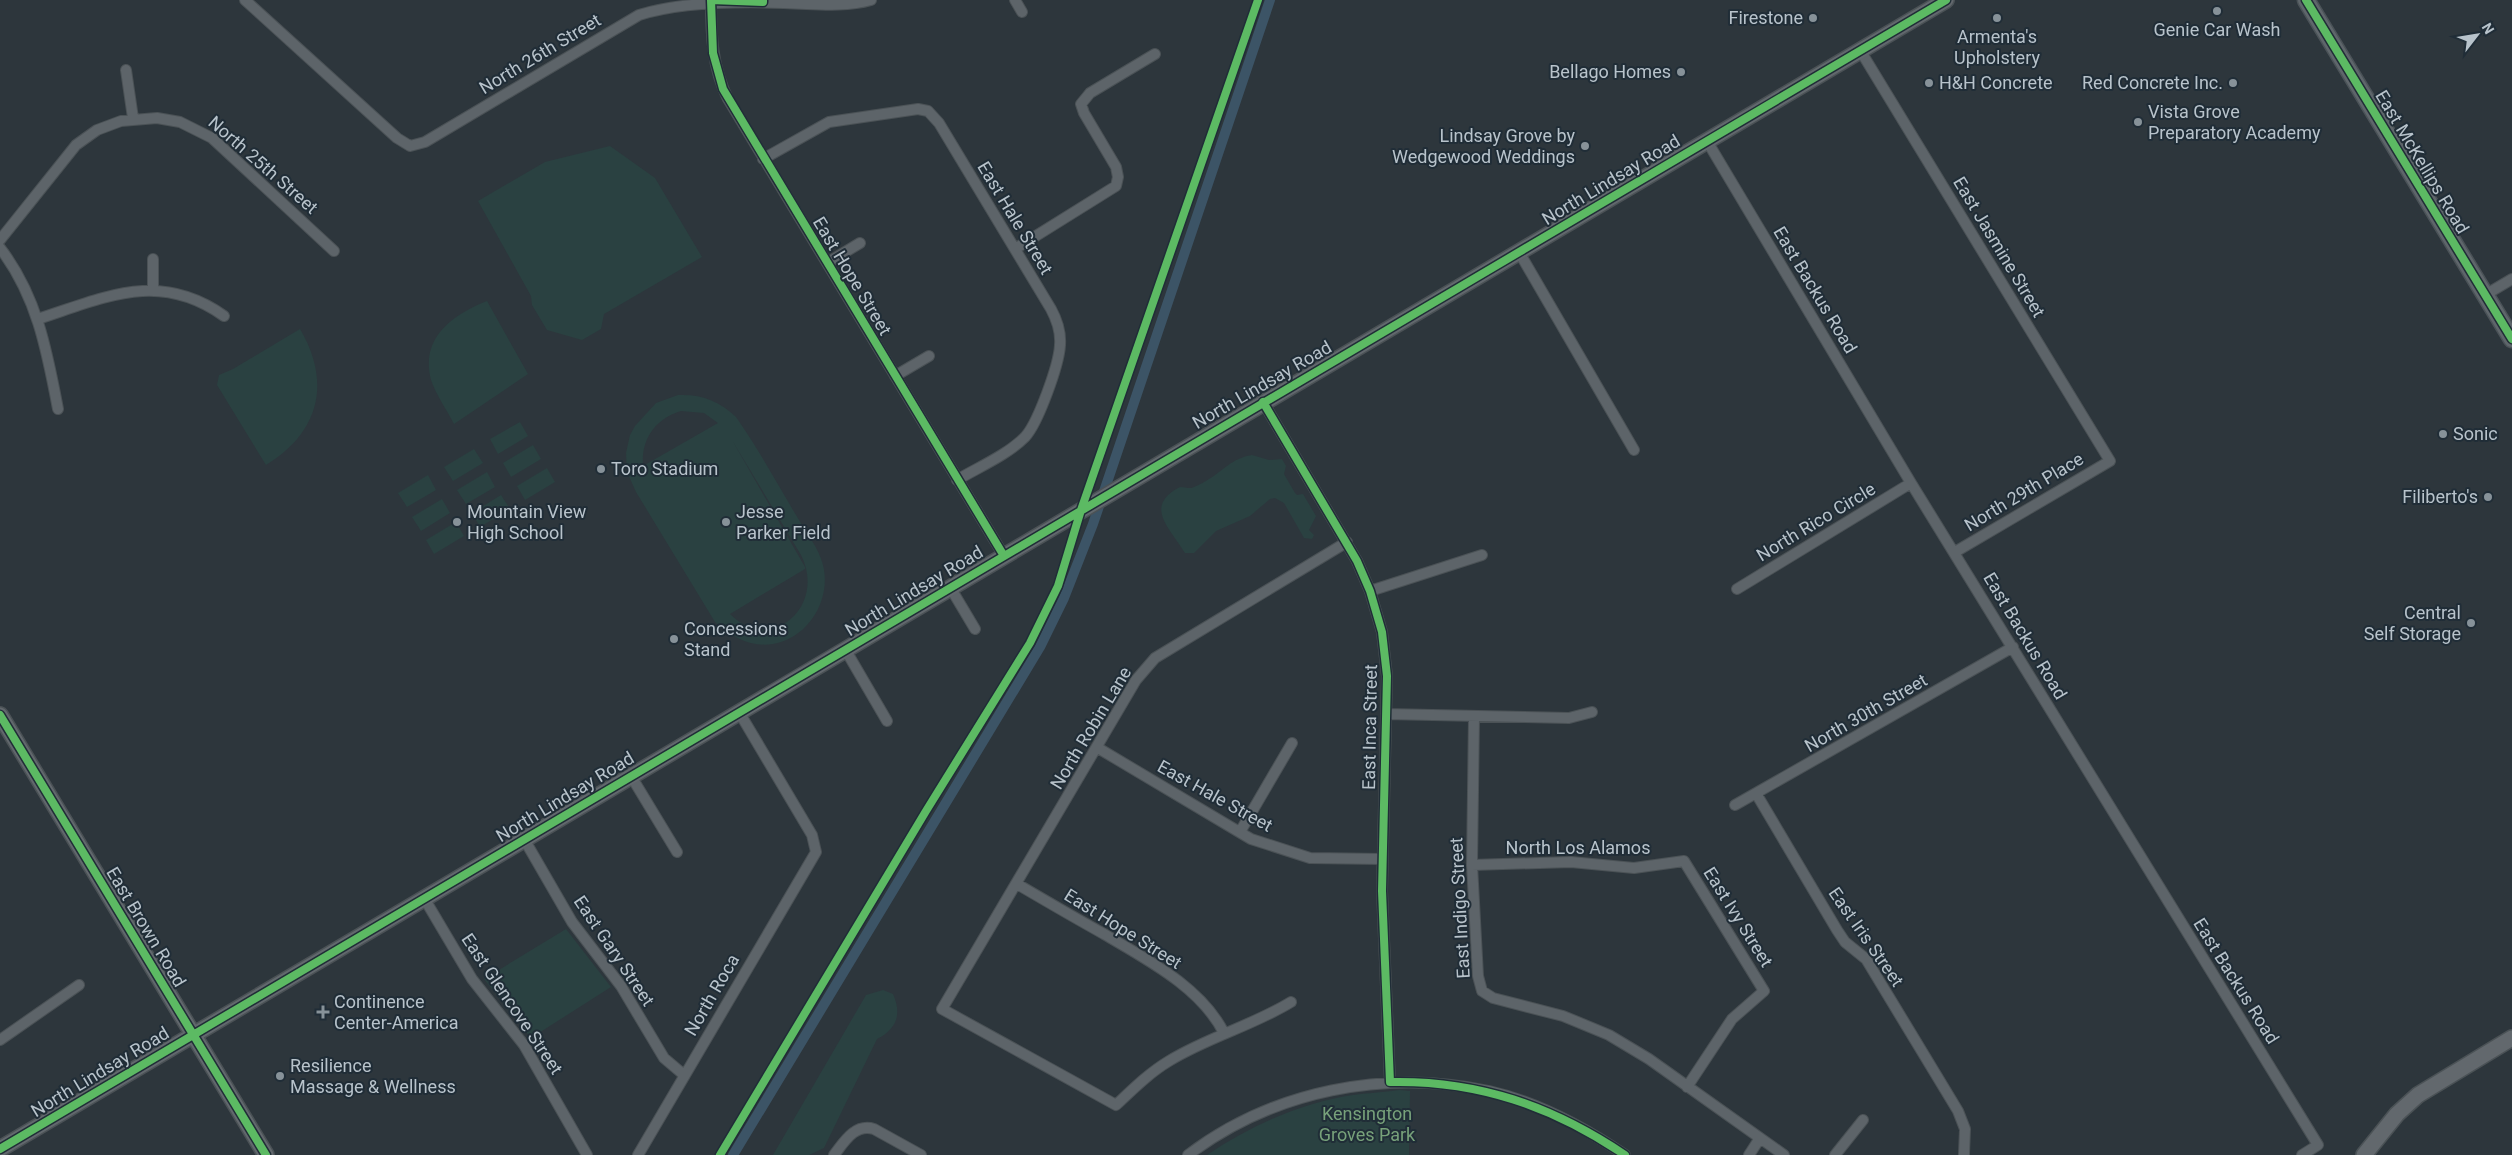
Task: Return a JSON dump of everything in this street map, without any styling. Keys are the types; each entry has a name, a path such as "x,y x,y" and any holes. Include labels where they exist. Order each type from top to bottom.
{"main road":[{"name":"North Lindsay Road","path":"0,1148 1946,0"},
{"name":"East McKellips Road","path":"2306,0 2512,339"},
{"name":"East Brown Road","path":"0,715 266,1155"},
{"path":"2364,1155 2397,1114 2418,1096 2512,1038"}],"street":[{"name":"North 26th Street","path":"245,0 396,138 410,146 425,142 647,11 674,2 711,0 834,5 871,0"},
{"name":"East Hope Street","path":"711,0 712,41 719,77 733,109 1004,556"},
{"path":"1015,0 1022,12"},
{"name":"East Jasmine Street","path":"1860,50 2110,461"},
{"path":"1015,249 1116,186 1118,172 1084,113 1082,104 1090,94 1155,54"},
{"path":"126,70 133,118"},
{"name":"East Hale Street","path":"763,159 829,122 913,109 928,111 939,123 1056,317 1060,336 1058,356 1038,416 1030,431 1010,448 958,480"},
{"name":"North 25th Street","path":"0,240 76,145 103,128 133,118 169,119 192,126 212,138 334,251"},
{"name":"East Backus Road","path":"1707,141 1911,483 2318,1146 2302,1155"},
{"path":"827,263 860,243"},
{"path":"0,248 21,280 38,319 58,410"},
{"path":"1519,252 1634,450"},
{"path":"153,259 153,290"},
{"path":"2485,296 2512,279"},
{"path":"38,319 116,294 153,290 177,293 196,300 224,316"},
{"path":"895,376 928,356"},
{"name":"East Inca Street","path":"1263,402 1347,542 1370,591 1382,632 1385,652 1386,714 1382,859 1390,1082"},
{"name":"North 29th Place","path":"1955,552 2110,461"},
{"name":"North Rico Circle","path":"1737,589 1911,483"},
{"name":"North Robin Lane","path":"1224,1033 1169,1061 1139,1083 1116,1105 942,1009 1098,748 1136,680 1155,658 1347,542"},
{"path":"1370,591 1482,555"},
{"name":"North Lindsay Road","path":"950,587 975,629"},
{"name":"North 30th Street","path":"1735,806 2013,647"},
{"path":"845,649 887,721"},
{"name":"North Roca","path":"638,1155 816,852 812,835 739,712"},
{"path":"1386,714 1569,718 1592,712"},
{"name":"East Indigo Street","path":"1474,717 1472,865 1478,976 1485,994 1493,998 1563,1016 1609,1035 1649,1059 1784,1155"},
{"path":"1240,832 1292,744"},
{"name":"East Hale Street","path":"1098,748 1251,839 1310,858 1382,859"},
{"path":"631,776 676,852"},
{"name":"East Iris Street","path":"1757,795 1837,930 1845,942 1866,960 1958,1111 1965,1129 1964,1154"},
{"name":"East Gary Street","path":"524,839 572,922 621,986 664,1058 684,1075"},
{"name":"North Los Alamos","path":"1472,865 1571,862 1634,868 1684,861"},
{"name":"East Ivy Street","path":"1684,861 1764,991 1732,1018 1687,1087"},
{"name":"East Hope Street","path":"1017,884 1165,971 1189,991 1217,1021 1224,1033"},
{"name":"East Glencove Street","path":"424,898 472,979 524,1044 587,1155"},
{"path":"0,1040 79,985"},
{"path":"1224,1033 1268,1016 1291,1002"},
{"path":"1188,1155 1229,1128 1278,1105 1320,1092 1390,1082 1422,1082 1490,1091 1518,1100 1580,1127 1625,1155"},
{"path":"1835,1155 1863,1120"},
{"path":"834,1155 849,1136 861,1128 874,1129 921,1155"},
{"path":"1749,1155 1760,1138"}],"green space":[{"path":"610,146 655,178 702,257 604,314 601,329 582,340 547,330 532,305 531,296 478,201 545,162"},
{"path":"487,301 528,374 454,424 431,380 430,352 435,340 451,321 462,313"},
{"path":"300,329 310,349 316,369 315,405 308,422 298,438 284,452 266,465 217,385 219,375 233,369"},
{"name":"Jesse Parker Field","path":"678,395 702,397 717,403 736,417 815,546 823,565 825,577 821,601 817,612 810,622 792,637 772,644 754,644 738,638 715,622 636,492 627,472 626,453 630,435 635,426 656,403","holes":["681,411 704,413 718,423 643,466 644,447 651,431 664,419","732,440 801,555 805,567","805,567 807,592 801,607 791,619 777,627 762,629 746,625 730,614 805,569"]},
{"path":"520,422 528,436 498,454 490,439"},
{"path":"533,445 541,459 511,477 503,463"},
{"path":"474,449 483,463 453,481 444,467"},
{"path":"1252,455 1269,460 1282,459 1286,466 1284,474 1295,493 1297,495 1303,494 1316,516 1309,530 1314,535 1312,539 1304,538 1284,503 1275,498 1270,499 1250,516 1216,531 1194,553 1185,553 1163,518 1161,510 1168,495 1178,488 1197,486 1233,462"},
{"path":"547,468 555,482 525,500 517,486"},
{"path":"487,472 495,487 466,504 457,490"},
{"path":"428,475 436,490 407,507 398,493"},
{"path":"501,495 510,509 480,527 472,513"},
{"path":"442,499 450,513 421,531 412,517"},
{"path":"456,522 464,536 434,554 426,540"},
{"path":"566,929 611,987 531,1038 484,979"},
{"path":"883,990 893,994 897,1008 896,1020 889,1031 877,1039 824,1148 809,1155 773,1155 866,995"},
{"name":"Kensington Groves Park","path":"1399,1090 1410,1091 1409,1155 1207,1155 1238,1136 1288,1112 1323,1101 1348,1096"}],"waterway":[{"path":"733,1155 1040,647 1064,598 1093,524 1270,0"}],"cycle path":[{"path":"763,0 763,2 711,0 713,53 723,89 1004,556"},
{"path":"720,1155 926,811 1030,643 1058,586 1081,510 1258,0"},
{"path":"0,1149 1946,0"},
{"path":"2306,0 2512,339"},
{"path":"1263,402 1357,561 1370,591 1382,632 1387,676 1382,891 1390,1082 1454,1086 1484,1091 1513,1099 1570,1123 1625,1155"},
{"path":"0,715 266,1155"}],"place":[{"name":"Genie Car Wash","path":"2217,11"},
{"name":"Firestone","path":"1813,18"},
{"name":"Armenta's Upholstery","path":"1997,18"},
{"name":"Bellago Homes","path":"1681,72"},
{"name":"H&H Concrete","path":"1929,83"},
{"name":"Red Concrete Inc.","path":"2233,83"},
{"name":"Vista Grove Preparatory Academy","path":"2138,122"},
{"name":"Lindsay Grove by Wedgewood Weddings","path":"1585,146"},
{"name":"Sonic","path":"2443,434"},
{"name":"Toro Stadium","path":"601,469"},
{"name":"Filiberto's","path":"2488,497"},
{"name":"Mountain View High School","path":"457,522"},
{"name":"Jesse Parker Field","path":"726,522"},
{"name":"Central Self Storage","path":"2471,623"},
{"name":"Concessions Stand","path":"674,639"},
{"name":"Continence Center-America","path":"323,1012"},
{"name":"Resilience Massage & Wellness","path":"280,1076"}]}
